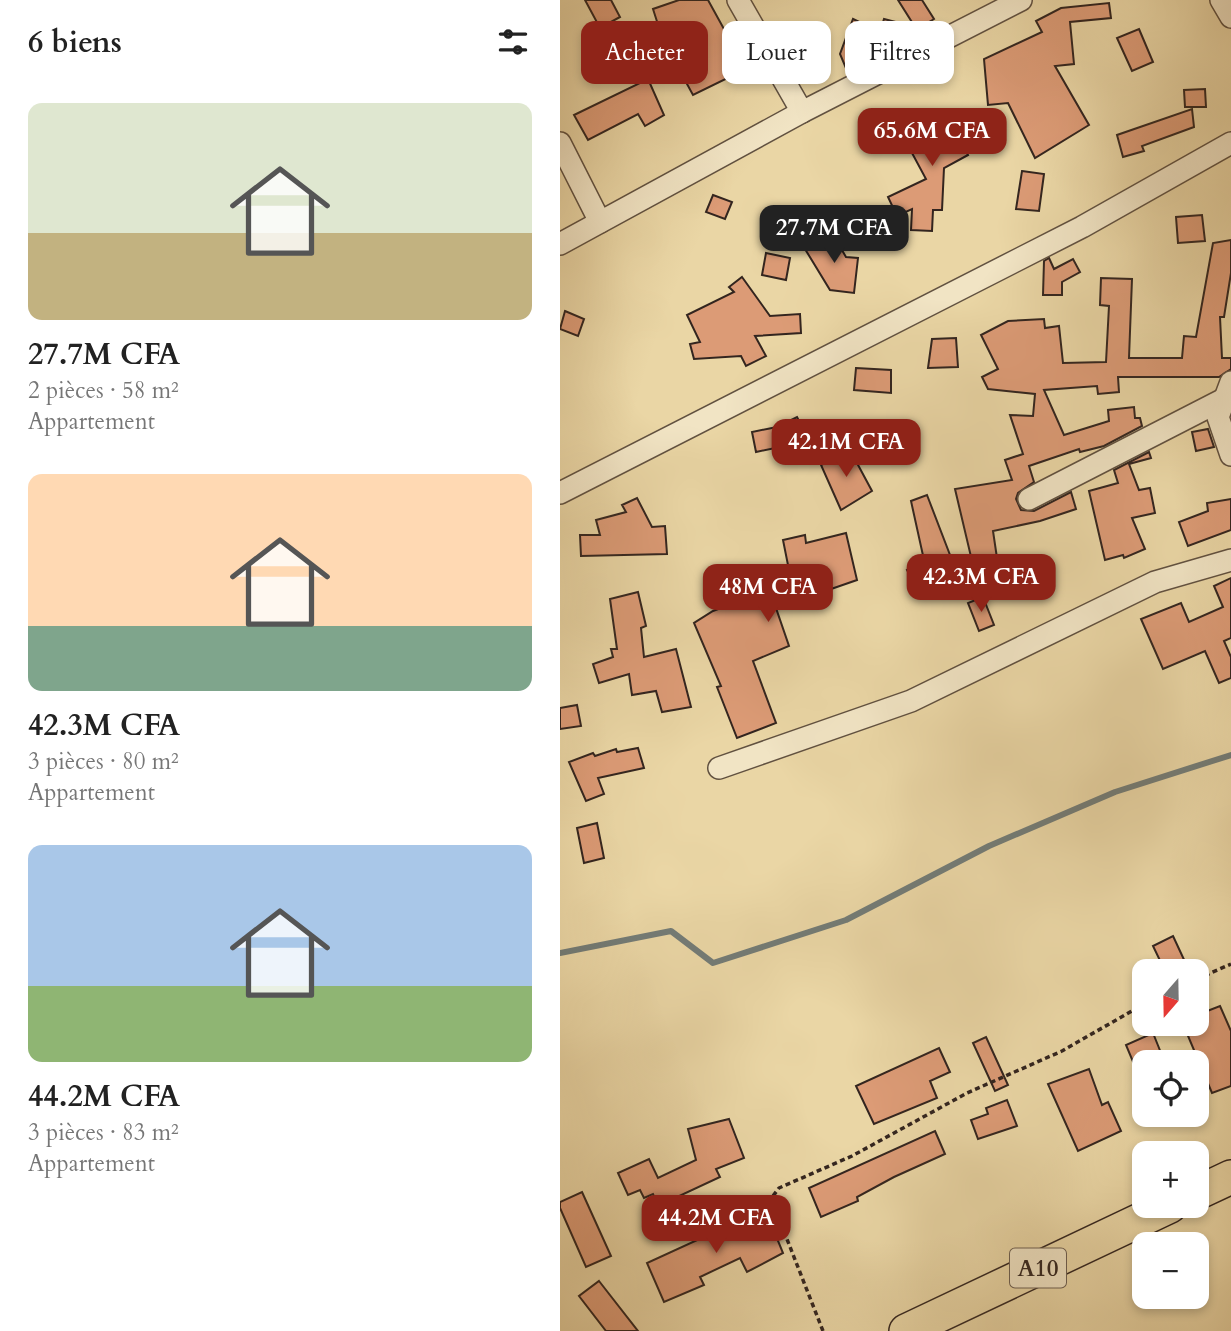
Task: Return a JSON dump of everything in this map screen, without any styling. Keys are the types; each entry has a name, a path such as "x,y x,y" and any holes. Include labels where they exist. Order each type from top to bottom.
{"main road":[{"path":"1209,1187 1231,1177"},
{"name":"A10","path":"906,1331 1145,1218"}],"street":[{"path":"738,0 802,112"},
{"path":"560,244 802,112 1021,0"},
{"path":"1221,0 1231,17"},
{"path":"560,143 600,222"},
{"path":"560,492 1082,227 1231,143"},
{"path":"1227,391 1218,417 1231,455"},
{"path":"1029,499 1227,391"},
{"path":"719,768 911,701 1155,582 1231,560"}],"path":[{"path":"1209,974 1231,964"},
{"path":"823,1331 774,1206 773,1196 779,1188 852,1156 967,1093 1050,1057 1132,1011"}],"building":[{"path":"585,0 611,0 620,17 613,21 596,21"},
{"path":"679,0 708,0 722,25 722,81 693,95 687,84 708,84 708,21 657,21 653,9"},
{"path":"898,0 922,0 934,19 911,21"},
{"path":"1109,3 1111,18 1070,22 1074,64 1055,66 1089,125 1035,158 1008,103 988,105 984,59 1042,32 1036,21 1061,8"},
{"path":"1139,29 1153,62 1132,71 1117,38"},
{"path":"845,41 845,66 840,54"},
{"path":"638,84 650,84 664,115 645,126 638,114 588,140 574,115"},
{"path":"1205,89 1206,107 1185,107 1184,90"},
{"path":"1192,109 1194,127 1142,146 1144,151 1123,157 1117,135"},
{"path":"898,115 916,117 914,147 947,130 947,119 978,121 977,144 962,144 968,155 944,168 942,210 933,210 932,231 911,230 912,209 897,216 888,197 926,179 897,125"},
{"path":"1022,171 1044,174 1039,211 1016,209"},
{"path":"713,195 732,202 725,219 706,212"},
{"path":"1202,215 1205,241 1178,243 1176,217"},
{"path":"832,233 846,257 858,258 854,293 830,290 805,249"},
{"path":"1231,240 1231,273 1224,317 1220,317 1222,358 1231,358 1231,369 1219,377 1118,377 1119,392 1098,394 1097,386 1044,390 1064,435 1109,421 1108,410 1134,407 1135,418 1140,418 1142,426 1104,446 1080,452 1079,449 1029,466 1034,482 1018,493 1016,499 1021,510 1034,511 1071,492 1076,509 1040,521 993,531 997,558 972,561 955,489 1012,480 1005,460 1023,454 1010,415 1033,416 1035,394 988,389 982,377 998,369 981,335 1008,321 1044,319 1045,328 1059,326 1063,363 1106,362 1109,306 1100,305 1101,278 1132,279 1129,358 1182,358 1184,336 1196,337 1213,243"},
{"path":"766,253 790,258 786,280 762,275"},
{"path":"1049,258 1054,269 1073,259 1080,272 1062,282 1062,295 1043,295 1044,261"},
{"path":"742,277 770,316 800,314 801,333 755,336 766,356 746,366 741,356 694,359 690,344 700,342 687,315 734,292 729,287"},
{"path":"565,311 584,319 578,336 560,329"},
{"path":"956,338 958,367 928,368 932,339"},
{"path":"856,368 891,370 891,393 854,390"},
{"path":"797,417 809,441 756,452 752,432 777,427"},
{"path":"1208,429 1214,447 1196,451 1192,432"},
{"path":"850,450 872,491 841,510 821,465"},
{"path":"1149,452 1151,458 1129,464 1139,490 1150,488 1155,513 1132,518 1145,549 1124,558 1123,555 1105,560 1089,491 1118,483 1114,470"},
{"path":"927,495 955,568 917,589 907,570 924,560 911,501"},
{"path":"637,498 652,527 665,526 667,554 581,556 580,535 600,535 596,520 626,512 622,505"},
{"path":"1231,499 1231,530 1188,546 1179,522 1208,511 1207,503"},
{"path":"846,533 857,580 776,608 789,646 753,661 776,723 737,738 717,687 721,686 694,623 713,611 753,596 746,578 788,565 783,540 805,535 806,543"},
{"path":"1231,578 1231,638 1224,641 1231,657 1231,678 1219,683 1205,651 1163,669 1141,619 1181,603 1189,622 1223,607 1214,586"},
{"path":"638,592 646,626 641,628 644,657 676,649 691,707 662,712 656,691 632,695 629,674 599,683 593,664 613,657 611,649 617,649 610,599"},
{"path":"983,597 994,625 979,631 968,603"},
{"path":"577,705 581,726 560,729 560,708"},
{"path":"638,748 644,768 598,778 604,794 586,801 569,762 593,753 595,756 616,749 617,752"},
{"path":"597,823 604,858 584,863 577,828"},
{"path":"1173,936 1184,959 1159,959 1153,946"},
{"path":"1220,1006 1231,1031 1231,1086 1212,1093 1209,1086 1209,1050 1194,1050 1188,1036 1209,1036 1209,1010"},
{"path":"1146,1036 1154,1036 1160,1050 1132,1050 1132,1059 1126,1045"},
{"path":"986,1037 1008,1085 995,1091 973,1043"},
{"path":"939,1048 950,1072 930,1081 937,1098 874,1124 856,1086"},
{"path":"1089,1069 1102,1105 1108,1102 1121,1131 1078,1151 1048,1084"},
{"path":"1007,1100 1017,1126 978,1139 971,1120 988,1114 986,1108"},
{"path":"729,1119 744,1158 716,1169 720,1177 658,1206 653,1194 644,1198 640,1190 628,1195 618,1173 649,1159 658,1178 696,1160 688,1129"},
{"path":"935,1131 945,1154 894,1177 857,1197 858,1201 821,1217 809,1188"},
{"path":"582,1192 611,1256 586,1267 560,1208 560,1202"},
{"path":"765,1209 783,1253 747,1272 740,1258 700,1277 704,1285 664,1302 647,1263"},
{"path":"599,1281 638,1331 606,1331 579,1296"}],"waterway":[{"path":"560,953 671,931 713,963 846,920 989,846 1115,792 1231,755"}]}
